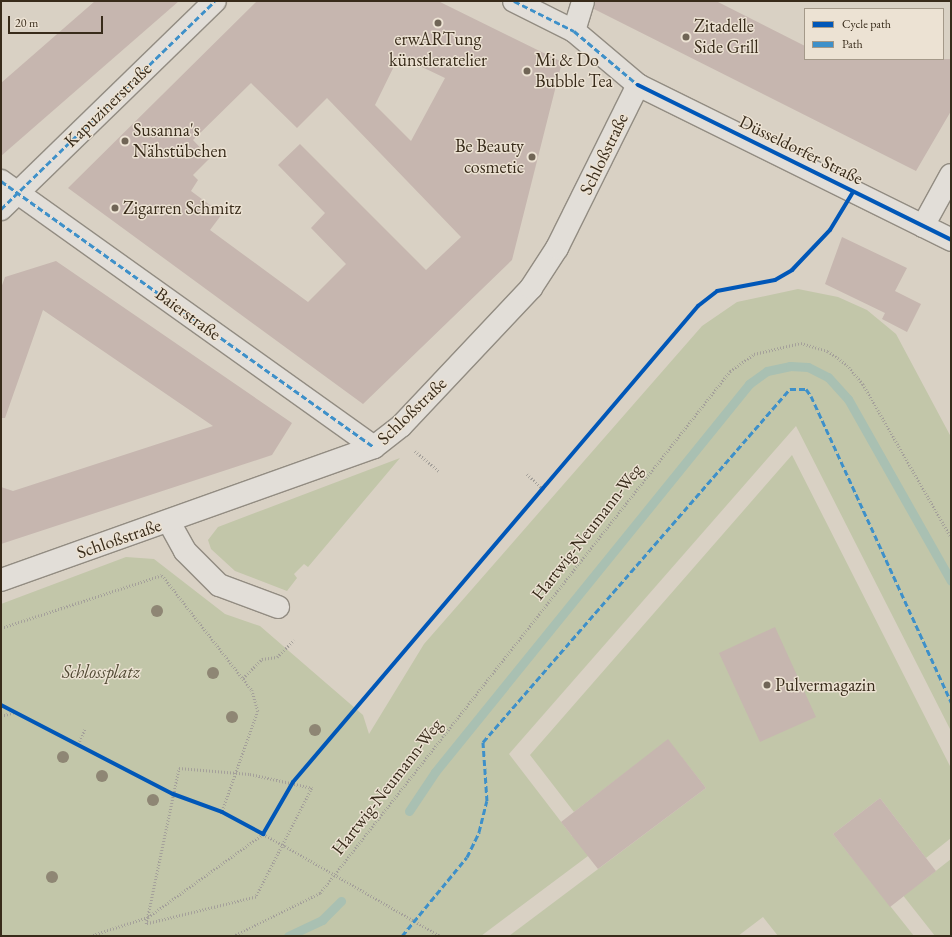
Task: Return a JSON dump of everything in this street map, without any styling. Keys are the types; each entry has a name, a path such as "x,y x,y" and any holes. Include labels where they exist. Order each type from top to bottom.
{"street":[{"name":"Kapuzinerstraße","path":"1,209 214,1"},
{"name":"Düsseldorfer Straße","path":"514,1 574,31 638,85 951,240"},
{"path":"574,31 584,1"},
{"name":"Schloßstraße","path":"1,580 169,522 374,448 401,426 531,288 557,248 638,85"},
{"path":"923,226 951,175"},
{"name":"Baierstraße","path":"1,181 374,448"},
{"path":"169,522 185,550 219,585 278,607"}],"path":[{"path":"526,474 542,488"},
{"path":"1,628 162,575 252,690 258,711 222,812"},
{"path":"243,678 262,659 277,657 294,640"},
{"path":"1,716 15,712"},
{"path":"78,744 85,729"},
{"path":"178,768 237,772 312,788 283,845 256,897 146,924 178,768"},
{"path":"90,936 148,917 263,834 440,936"}],"green space":[{"name":"Schlossplatz","path":"798,289 838,297 867,310 896,334 951,437 951,731 796,426 509,754 572,836 683,785 481,936 1,936 1,604 126,557 154,559 225,614 260,626 363,715 369,734 424,644 702,326 737,302"},
{"path":"792,455 951,768 951,838 926,858 880,798 833,834 914,936 778,936 763,917 738,936 509,936 706,788 668,740 574,812 530,755"},
{"path":"400,458 308,567 304,564 294,574 297,578 287,591 235,571 211,549 208,540 218,527"},
{"path":"857,837 923,881 951,859 951,936 935,936"}],"building":[{"path":"95,1 179,1 1,156 1,83"},
{"path":"257,1 438,1 562,62 512,260 363,404 68,188","holes":["399,56 445,78 411,141 375,105","251,83 297,128 327,98 461,237 426,270 300,144 278,165 325,213 311,228 346,264 308,302 210,230 222,214 191,191 198,180 193,175 210,158 193,140"]},
{"path":"595,1 716,1 804,45 804,60 951,59 951,111 916,171 594,9"},
{"path":"842,237 907,268 895,291 921,304 907,332 882,319 885,313 825,284"},
{"path":"56,261 292,423 272,455 1,544 1,487 13,491 213,426 43,310 5,418 1,418 1,288 5,277"},
{"name":"Pulvermagazin","path":"775,627 816,717 760,742 719,653"},
{"path":"668,739 706,788 598,869 561,822"},
{"path":"880,798 936,871 890,907 833,834"}],"waterway":[{"path":"409,811 435,772 749,384 767,371 790,366 808,367 828,377 848,399 951,581"},
{"path":"288,936 322,920 341,901"}],"marked path":[{"path":"1,209 215,1"},
{"path":"514,1 574,31 638,85"},
{"path":"1,181 374,447"},
{"path":"402,936 467,857 479,832 487,801 483,742 790,389 806,389 811,396 951,702"}],"cycle path":[{"path":"638,85 951,240"},
{"path":"1,705 173,794 222,812 263,834 293,782 698,306 717,291 775,280 792,270 830,230 853,192"}],"place":[{"name":"erwARTung künstleratelier","path":"438,23"},
{"name":"Zitadelle Side Grill","path":"686,37"},
{"name":"Mi & Do Bubble Tea","path":"527,71"},
{"name":"Susanna's Nähstübchen","path":"125,141"},
{"name":"Be Beauty cosmetic","path":"532,157"},
{"name":"Zigarren Schmitz","path":"115,208"},
{"name":"Pulvermagazin","path":"767,685"}]}
